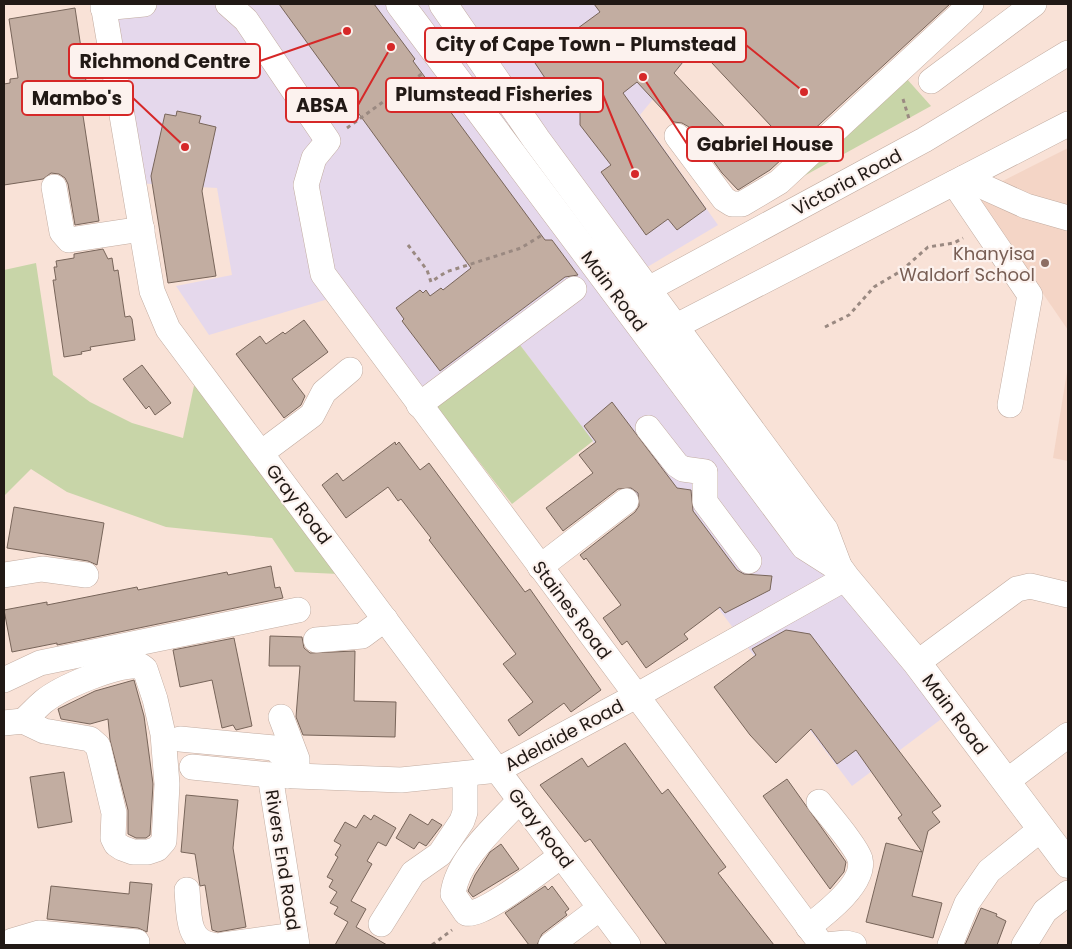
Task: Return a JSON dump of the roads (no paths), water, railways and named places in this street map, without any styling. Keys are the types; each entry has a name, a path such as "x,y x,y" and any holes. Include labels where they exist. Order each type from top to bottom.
{"main road":[{"name":"Main Road","path":"400,4 805,546 842,573 917,663 1068,864"},
{"name":"Main Road","path":"447,6 536,139 824,530 842,573"}],"street":[{"path":"103,6 144,4"},
{"name":"Staines Road","path":"228,4 246,20 328,141 314,158 306,185 323,274 815,936"},
{"path":"676,136 724,199 732,204 742,204 779,182 971,4"},
{"path":"931,81 1034,4"},
{"name":"Gray Road","path":"103,6 152,291 168,329 628,945"},
{"name":"Victoria Road","path":"622,303 924,140 1068,53"},
{"path":"650,340 1068,124"},
{"path":"959,180 1066,221"},
{"path":"959,180 982,225 1030,297 1010,405"},
{"path":"54,187 62,232 69,240 142,229"},
{"path":"419,405 574,289"},
{"path":"261,453 312,415 324,392 350,370"},
{"path":"648,428 677,466 683,469 705,472 733,451"},
{"path":"705,472 705,502 749,561"},
{"path":"540,567 626,501"},
{"path":"4,575 42,568 86,575"},
{"name":"Adelaide Road","path":"192,767 285,776 401,780 498,770 636,696 842,573"},
{"path":"917,663 1017,589 1030,586 1068,595"},
{"path":"4,680 40,662 298,610"},
{"path":"316,640 362,636 385,619"},
{"path":"136,665 145,669 155,699 163,734 167,784 164,841 157,848 148,852 133,852 116,844 113,838 114,813 98,746 90,739 44,731 13,722 68,686 123,667 136,665"},
{"path":"281,717 297,759 285,776"},
{"path":"1006,782 1068,735"},
{"path":"180,740 274,748 284,757 285,776"},
{"path":"381,924 413,872 440,854 462,821 465,812 464,774"},
{"name":"Rivers End Road","path":"285,776 296,940"},
{"path":"520,800 473,851 455,884 453,894 466,913 477,913 508,894 561,856"},
{"path":"815,936 855,881 860,863 857,853 819,802"},
{"path":"950,945 967,903 989,871 1042,829"},
{"path":"187,890 194,936 202,943 213,945"},
{"path":"1024,945 1045,911 1068,893"},
{"path":"551,945 600,908"},
{"path":"14,943 40,933 137,942"},
{"path":"223,945 296,940"},
{"path":"826,945 846,943 854,945"}],"place":[{"name":"Richmond Centre","path":"347,31"},
{"name":"ABSA","path":"391,47"},
{"name":"Gabriel House","path":"643,77"},
{"name":"City of Cape Town - Plumstead","path":"804,92"},
{"name":"Mambo's","path":"185,147"},
{"name":"Plumstead Fisheries","path":"635,174"},
{"name":"Khanyisa Waldorf School","path":"1045,263"}]}
